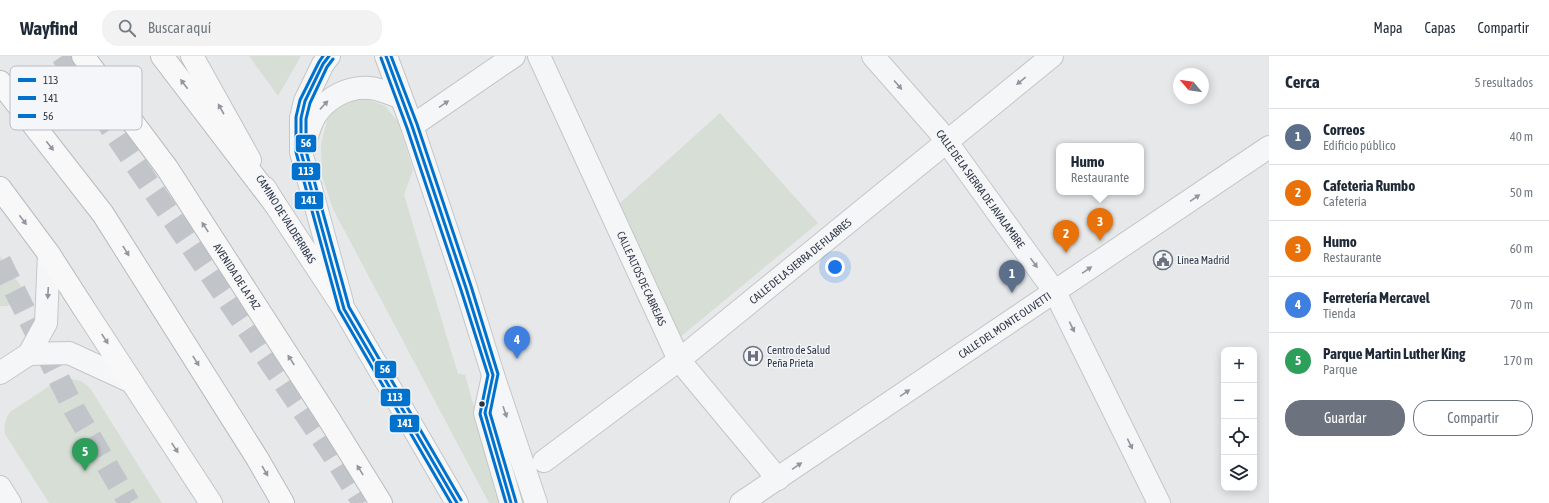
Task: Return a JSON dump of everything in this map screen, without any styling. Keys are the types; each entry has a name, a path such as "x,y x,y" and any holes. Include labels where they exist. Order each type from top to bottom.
{"main road":[{"name":"AVENIDA DE LA PAZ","path":"83,56 90,66"},
{"path":"162,56 275,204"},
{"name":"CAMINO DE VALDERRIBAS","path":"192,56 275,204 344,309 457,503"},
{"path":"0,82 10,95"},
{"path":"37,130 103,214 253,452 283,503"},
{"name":"AVENIDA DE LA PAZ","path":"138,130 167,168 327,416 381,503"},
{"path":"0,188 50,254 211,503"}],"street":[{"path":"329,56 323,64 305,101 301,118 301,152 344,309"},
{"path":"386,56 412,126 536,503"},
{"path":"412,126 514,56"},
{"name":"CALLE ALTOS DE CABREJAS","path":"539,56 678,360 778,478"},
{"name":"CALLE DE LA SIERRA DE JAVALAMBRE","path":"873,56 938,130 1055,292 1159,503"},
{"name":"CALLE DE LA SIERRA DE FILABRES","path":"544,461 678,360 1052,56"},
{"path":"301,152 315,116 327,102 344,91 360,88 372,88 400,97"},
{"name":"CALLE DEL MONTE OLIVETTI","path":"741,503 1269,147"},
{"path":"0,373 29,354 46,323 50,254"},
{"path":"29,354 69,353 132,382"},
{"path":"493,375 485,413 511,503"},
{"path":"0,487 10,503"}],"shaded area":[{"path":"249,56 301,56 278,96"},
{"path":"361,97 385,106 398,122 413,170 404,195 458,374 465,375 501,503 489,503 333,209 322,176 321,144 328,117 340,103"},
{"path":"720,113 818,223 679,338 620,203"},
{"path":"0,256 27,295 7,306 0,306"},
{"path":"71,379 81,381 90,388 162,503 49,503 5,434 5,423 10,412 57,381"}],"tunnel":[{"path":"62,56 69,66"},
{"path":"112,130 333,455 363,503"},
{"path":"0,261 74,409 129,503"}],"transit line":[{"name":"141","path":"323,56 300,100 296,117 296,152 339,310 451,503"},
{"name":"113","path":"329,56 323,64 305,101 301,118 301,152 344,309 457,503"},
{"name":"113","path":"386,56 412,126 466,288 493,375 485,413 511,503"},
{"name":"56","path":"391,56 417,124 471,286 498,374 490,413 516,502"},
{"name":"141","path":"381,58 407,128 488,375 480,414 506,503"},
{"name":"56","path":"333,59 327,67 310,103 306,119 306,151 349,307 461,500"}],"place":[{"name":"Humo","path":"1100,241"},
{"name":"Cafeteria Rumbo","path":"1066,253"},
{"name":"Línea Madrid","path":"1163,260"},
{"name":"Correos","path":"1012,293"},
{"name":"Centro de Salud Peña Prieta","path":"753,356"},
{"name":"Ferretería Mercavel","path":"517,359"},
{"name":"Parque Martin Luther King","path":"85,471"}]}
